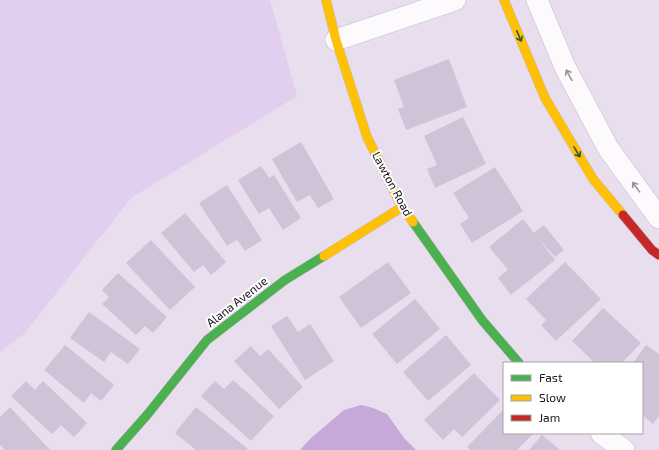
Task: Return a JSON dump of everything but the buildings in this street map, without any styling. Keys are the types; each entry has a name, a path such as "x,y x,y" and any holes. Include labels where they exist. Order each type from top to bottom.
{"street":[{"name":"Lawton Road","path":"326,0 336,40 367,137 402,207 482,320 518,362"},
{"path":"336,40 455,0"},
{"path":"504,0 545,98 593,179 652,250 659,255"},
{"path":"537,0 565,68 608,148 659,218"},
{"name":"Alana Avenue","path":"116,450 147,415 207,340 285,280 402,207"},
{"path":"602,434 624,450"}],"shaded area":[{"path":"0,0 270,0 297,96 131,198 24,334 0,352"},
{"path":"361,405 387,414 404,438 416,450 300,450 311,438 344,410"}],"traffic: fast":[{"path":"413,222 482,320 518,362"},
{"path":"116,450 147,415 207,340 285,280 324,256"}],"traffic: slow":[{"path":"326,0 336,40 367,137 402,207 413,222"},
{"path":"504,0 545,98 593,179 623,215"},
{"path":"324,256 402,207"}],"traffic: jam":[{"path":"623,215 652,250 659,255"}]}
